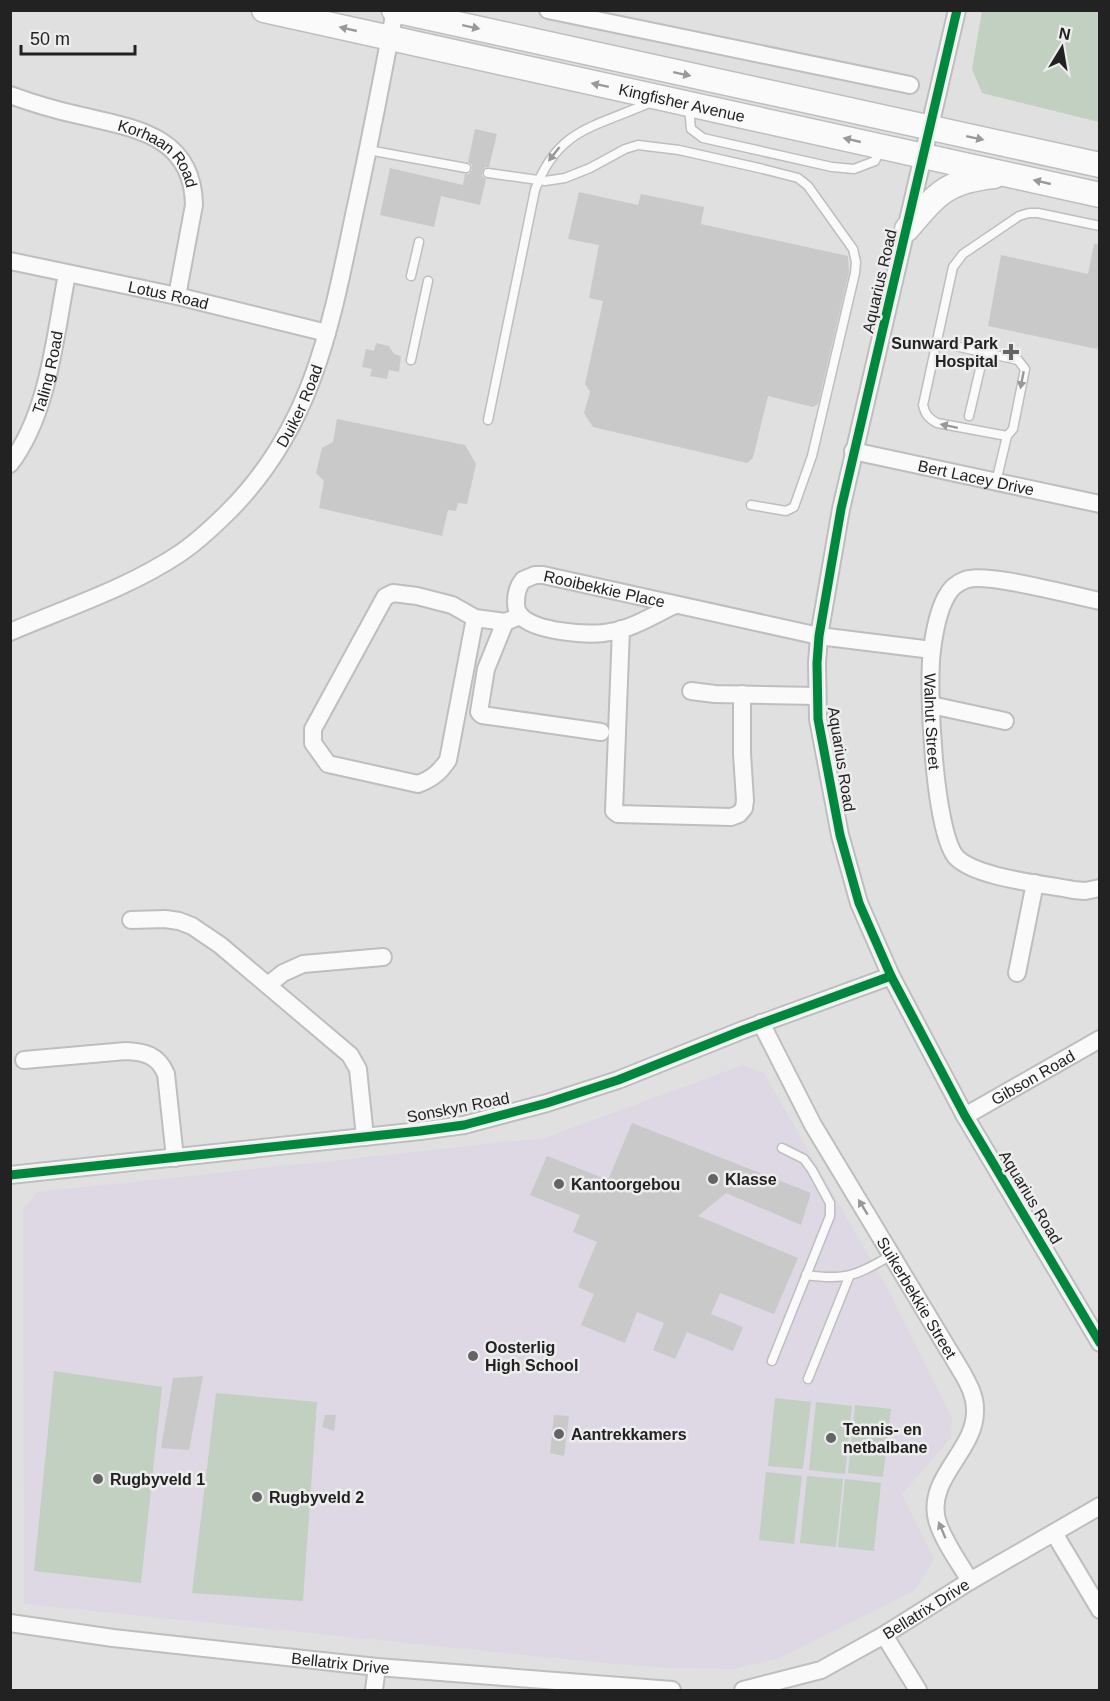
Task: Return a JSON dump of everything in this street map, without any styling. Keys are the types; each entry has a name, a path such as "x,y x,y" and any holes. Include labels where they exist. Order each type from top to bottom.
{"street":[{"name":"Kingfisher Avenue","path":"264,10 1100,195"},
{"path":"548,10 910,85"},
{"name":"Aquarius Road","path":"957,10 854,451 827,579 819,636 818,719 840,835 859,903 891,976 965,1116 1100,1343"},
{"name":"Kingfisher Avenue","path":"395,11 1100,165"},
{"name":"Duiker Road","path":"10,632 132,580 179,554 211,529 256,481 279,448 300,411 317,369 327,333 368,150 395,11"},
{"name":"Korhaan Road","path":"10,95 50,108 148,133 171,148 181,160 194,189 194,205 177,296"},
{"path":"907,229 945,188 973,178 1008,174"},
{"name":"Lotus Road","path":"10,261 177,296 327,333"},
{"name":"Taling Road","path":"10,464 26,440 39,406 67,274"},
{"name":"Bert Lacey Drive","path":"854,451 1100,504"},
{"name":"Rooibekkie Place","path":"675,605 621,629 598,634 556,629 513,619 518,589 524,580 535,575 552,576 819,636 932,650"},
{"name":"Walnut Street","path":"1100,601 988,578 968,578 957,584 945,598 932,650 931,705 935,768 946,840 951,850 964,864 980,872 1085,891 1100,888"},
{"path":"475,618 448,759 442,769 430,779 418,784 328,764 313,743 313,729 385,597 393,593 417,596 452,605 475,618 513,619 486,669 479,712 482,715 601,732"},
{"path":"621,629 615,811 618,814 731,817 739,814 744,808 745,800 742,694"},
{"path":"691,691 817,696"},
{"path":"931,705 1005,721"},
{"path":"1017,973 1035,883"},
{"path":"130,920 165,919 192,926 220,945 350,1055 356,1063 365,1137"},
{"path":"268,985 283,973 303,964 383,957"},
{"name":"Sonskyn Road","path":"10,1175 464,1125 547,1103 618,1080 760,1023 891,976"},
{"name":"Suikerbekkie Street","path":"760,1023 813,1125 963,1374 973,1396 976,1411 972,1427 943,1478 936,1507 937,1519 945,1538 970,1581"},
{"name":"Gibson Road","path":"965,1116 1100,1039"},
{"path":"24,1060 126,1051 152,1055 161,1064 166,1074 175,1158"},
{"name":"Bellatrix Drive","path":"743,1690 821,1670 1100,1506"},
{"path":"1054,1533 1100,1610"},
{"name":"Bellatrix Drive","path":"10,1623 113,1638 378,1667 672,1690"},
{"path":"884,1635 918,1690"},
{"path":"374,1690 378,1667"}],"lane":[{"path":"488,420 538,181 556,151 572,138 589,128 660,98"},
{"path":"488,173 538,181 565,178 638,145 679,150 798,178 808,186 853,249 856,262 812,456 794,507 786,512 751,506"},
{"path":"368,150 466,168"},
{"path":"1007,436 937,423 929,419 923,405 953,267 963,254 1019,216 1029,213 1100,226"},
{"path":"411,276 419,242"},
{"path":"411,360 428,280"},
{"path":"937,342 1018,360 1025,369 1013,429 1007,436 996,482"},
{"path":"969,416 984,352"},
{"path":"772,1361 830,1216 830,1203 804,1159 782,1148"},
{"path":"806,1275 832,1279 849,1277 892,1255"},
{"path":"808,1379 849,1277"}],"shaded area":[{"name":"Oosterlig High School","path":"743,1065 764,1073 890,1293 952,1418 951,1438 902,1494 934,1559 915,1590 781,1658 733,1669 669,1668 603,1663 24,1604 23,1209 37,1192 544,1138"}],"green space":[{"path":"982,11 1099,11 1099,122 982,93 972,69"},
{"name":"Rugbyveld 1","path":"54,1371 162,1387 141,1583 34,1571"},
{"name":"Rugbyveld 2","path":"216,1393 317,1402 303,1601 192,1593"},
{"name":"Tennis- en netbalbane","path":"775,1398 811,1402 803,1469 768,1466"},
{"name":"Tennis- en netbalbane","path":"816,1402 852,1406 845,1474 809,1470"},
{"name":"Tennis- en netbalbane","path":"855,1405 891,1409 883,1477 848,1473"},
{"name":"Tennis- en netbalbane","path":"766,1472 802,1476 794,1544 759,1540"},
{"name":"Tennis- en netbalbane","path":"807,1476 843,1479 836,1547 800,1543"},
{"name":"Tennis- en netbalbane","path":"845,1479 881,1483 874,1551 838,1547"}],"building":[{"path":"475,129 497,134 489,167 485,167 482,172 482,176 486,179 480,205 441,196 434,227 380,215 390,168 463,185 465,174 469,174 472,170 472,165 468,162"},
{"path":"579,192 638,205 641,194 704,207 701,224 848,256 849,272 818,404 813,407 768,396 753,458 747,463 593,427 584,413 590,392 585,384 603,301 589,298 599,245 568,239"},
{"path":"1094,244 1100,244 1100,339 1097,349 988,326 1001,255 1088,274"},
{"path":"376,343 389,346 394,354 401,356 399,372 389,370 387,379 370,376 372,369 362,367 366,349 374,351"},
{"path":"337,419 465,445 476,464 467,504 458,503 456,511 448,510 442,536 319,508 324,481 316,473 322,448 333,442"},
{"path":"632,1123 811,1193 801,1225 726,1193 698,1216 798,1258 774,1314 720,1293 711,1314 743,1327 733,1351 687,1332 675,1359 653,1350 664,1323 637,1312 625,1343 581,1325 594,1294 578,1287 597,1242 573,1232 580,1215 530,1195 547,1156 608,1180"},
{"path":"203,1376 189,1450 161,1448 173,1378"},
{"path":"325,1415 336,1415 334,1431 322,1427"},
{"name":"Aantrekkamers","path":"554,1415 569,1416 564,1456 550,1453"}],"cycle path":[{"path":"957,10 841,509 819,636 818,719 840,835 859,903 891,976 965,1116 1100,1343"},
{"path":"10,1175 464,1125 547,1103 618,1080 743,1030 891,976"}],"place":[{"name":"Sunward Park Hospital","path":"1011,352"},
{"name":"Klasse","path":"713,1179"},
{"name":"Kantoorgebou","path":"559,1184"},
{"name":"Oosterlig High School","path":"473,1356"},
{"name":"Aantrekkamers","path":"559,1434"},
{"name":"Tennis- en netbalbane","path":"831,1438"},
{"name":"Rugbyveld 1","path":"98,1479"},
{"name":"Rugbyveld 2","path":"257,1497"}]}
